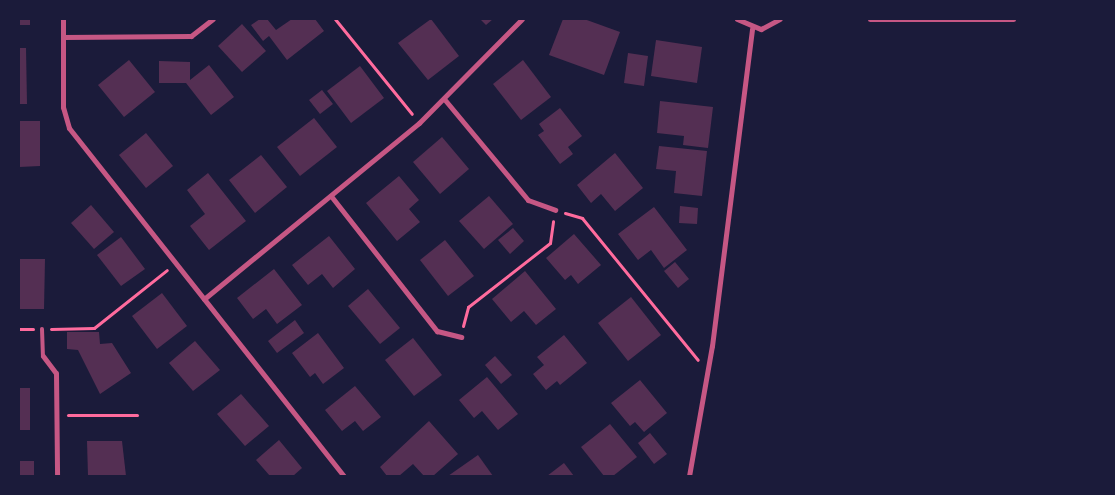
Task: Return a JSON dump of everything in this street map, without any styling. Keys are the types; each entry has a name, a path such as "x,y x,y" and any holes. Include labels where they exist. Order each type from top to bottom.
{"street":[{"path":"63,19 63,107 69,128 344,476"},
{"path":"63,37 190,36 213,19"},
{"path":"204,299 419,123 445,100 522,19"},
{"path":"737,19 752,29 769,27 780,19"},
{"path":"870,19 1013,19"},
{"path":"688,476 708,372 752,29"},
{"path":"445,100 528,200 555,210"},
{"path":"331,196 437,331 461,337"},
{"path":"43,356 56,373 57,476"}],"lane":[{"path":"42,329 43,356"}],"path":[{"path":"336,19 419,123"},
{"path":"461,337 468,307 550,243 555,210 582,218 708,372"},
{"path":"19,329 94,328 176,264"},
{"path":"57,415 137,415"}],"building":[{"path":"19,19 30,19 30,25 19,25"},
{"path":"260,19 267,19 276,30 292,19 315,19 324,31 287,60 269,36 263,41 251,25"},
{"path":"431,19 459,56 428,80 398,43"},
{"path":"480,19 493,19 486,25"},
{"path":"563,19 584,19 620,32 604,75 549,55"},
{"path":"242,24 266,51 242,72 218,46"},
{"path":"656,40 702,47 697,83 651,76"},
{"path":"19,48 26,48 27,104 19,104"},
{"path":"628,53 648,56 644,86 624,83"},
{"path":"129,60 155,92 124,117 98,85"},
{"path":"523,60 551,97 521,120 493,84"},
{"path":"159,61 190,62 190,80 209,65 234,97 211,115 186,83 159,83"},
{"path":"360,66 384,98 351,123 327,91"},
{"path":"322,90 333,104 320,114 309,100"},
{"path":"660,101 713,107 708,148 683,145 684,136 657,133"},
{"path":"560,108 582,136 568,147 573,154 560,164 538,135 544,131 539,124"},
{"path":"314,118 337,147 300,176 277,147"},
{"path":"19,121 40,121 40,166 19,167"},
{"path":"146,133 173,166 146,188 119,155"},
{"path":"442,137 469,169 440,194 413,162"},
{"path":"659,146 707,151 702,196 674,193 676,171 656,169"},
{"path":"615,153 643,188 615,211 601,194 591,203 577,185"},
{"path":"261,155 287,187 255,213 229,180"},
{"path":"208,173 246,221 209,250 190,226 205,214 187,190"},
{"path":"399,176 419,200 409,209 420,222 397,241 366,203"},
{"path":"489,196 513,224 484,249 459,221"},
{"path":"91,205 114,232 94,249 71,223"},
{"path":"680,206 698,208 697,224 679,223"},
{"path":"654,207 687,250 664,268 651,250 638,260 618,234"},
{"path":"513,228 524,241 510,254 498,240"},
{"path":"574,234 601,265 578,284 571,275 565,280 546,258"},
{"path":"329,236 355,269 333,288 322,274 308,285 292,265"},
{"path":"121,237 145,269 121,286 97,255"},
{"path":"445,240 474,276 448,296 420,260"},
{"path":"19,259 45,259 44,309 19,309"},
{"path":"675,262 689,279 678,288 664,271"},
{"path":"274,269 302,305 277,324 266,309 253,319 237,298"},
{"path":"525,271 556,309 536,325 524,311 511,322 492,299"},
{"path":"368,289 400,328 380,344 348,306"},
{"path":"162,293 187,326 157,349 132,316"},
{"path":"631,297 661,335 628,361 598,323"},
{"path":"295,320 304,333 277,353 268,341"},
{"path":"67,332 99,332 100,344 112,343 131,373 100,394 78,350 67,349"},
{"path":"318,333 344,368 323,384 315,373 310,377 292,353"},
{"path":"564,335 587,363 560,385 557,381 546,390 533,374 544,365 537,357"},
{"path":"413,338 442,375 414,396 385,360"},
{"path":"195,341 220,370 193,391 169,363"},
{"path":"495,356 512,375 501,384 485,365"},
{"path":"487,377 518,414 498,430 482,411 474,418 459,400"},
{"path":"640,380 667,413 644,432 635,422 630,426 611,403"},
{"path":"355,386 381,417 363,431 355,421 342,431 325,410"},
{"path":"19,388 30,388 30,430 19,430"},
{"path":"241,394 269,426 245,446 217,414"},
{"path":"429,421 458,454 433,476 424,476 413,464 399,476 387,476 380,467"},
{"path":"610,424 637,457 613,476 604,476 581,447"},
{"path":"650,433 667,454 654,464 638,443"},
{"path":"279,440 302,468 293,476 270,476 256,460"},
{"path":"87,441 122,441 126,476 88,476"},
{"path":"478,455 493,476 448,476"},
{"path":"19,461 34,461 34,476 19,476"},
{"path":"564,463 574,476 547,476"}]}
